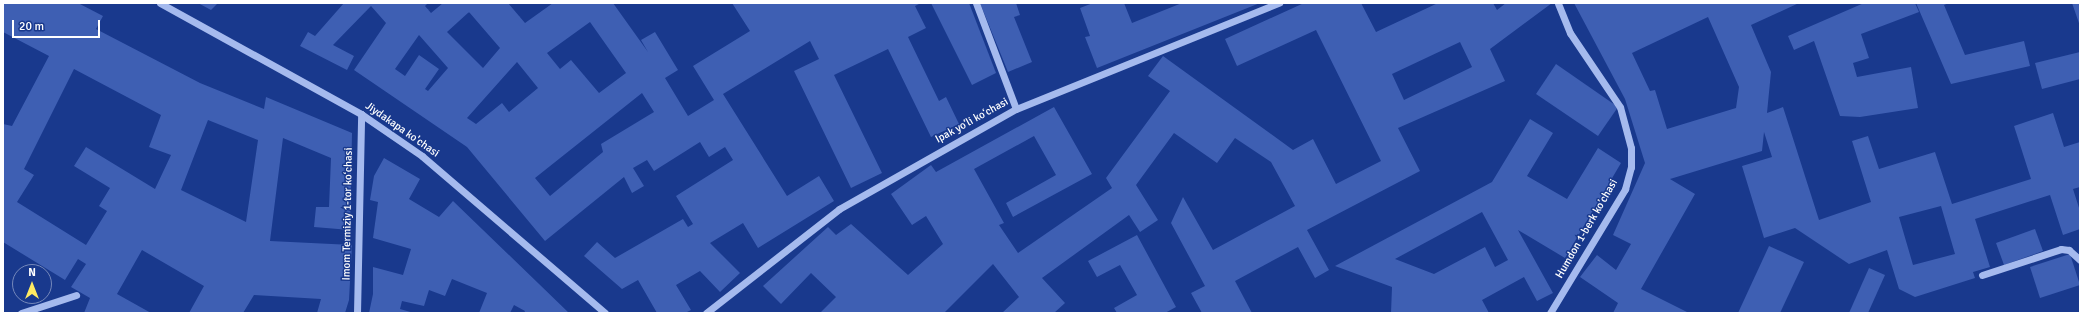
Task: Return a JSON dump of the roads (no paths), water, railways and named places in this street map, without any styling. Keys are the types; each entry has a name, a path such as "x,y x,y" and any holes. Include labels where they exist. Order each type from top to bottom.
{"street":[{"name":"Jiydakapa ko'chasi","path":"160,3 361,114 422,156 605,313"},
{"path":"976,3 1016,109"},
{"name":"Ipak yoʻli koʻchasi","path":"706,313 839,209 1016,109 1279,3"},
{"name":"Humdon 1-berk koʼchasi","path":"1550,313 1625,189 1631,167 1631,148 1620,107 1570,33 1558,3"},
{"name":"Imom Termiziy 1-tor koʻchasi","path":"357,313 361,114"},
{"path":"1982,275 2062,249 2068,250 2080,260"},
{"path":"21,313 76,295"}]}
